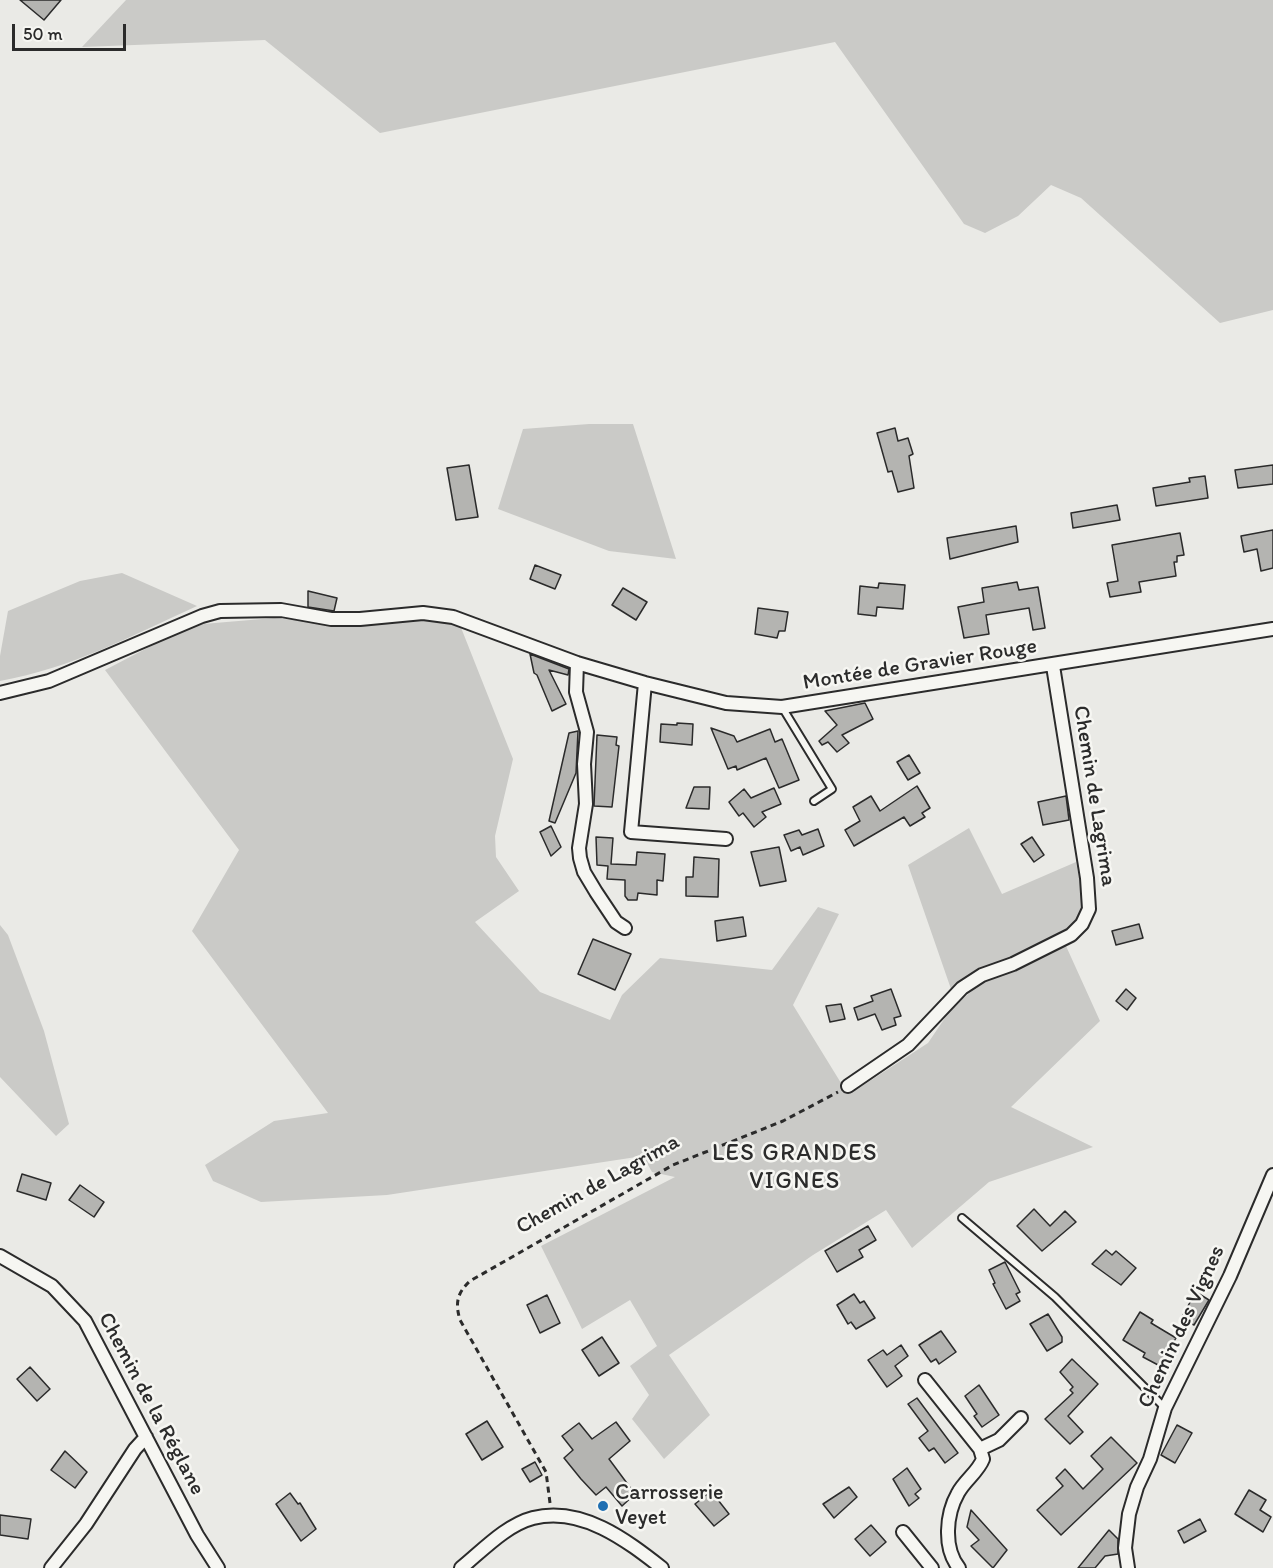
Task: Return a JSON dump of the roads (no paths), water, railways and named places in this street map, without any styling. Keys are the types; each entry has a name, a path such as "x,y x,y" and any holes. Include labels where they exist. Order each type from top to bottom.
{"street":[{"name":"Montée de Gravier Rouge","path":"0,693 49,681 154,635 220,611 281,609 331,619 438,614 478,625 577,663 645,683 726,703 782,707 1053,666 1273,629"},
{"path":"577,663 576,692 588,732 584,764 586,804 579,848 580,858 584,872 596,892 616,922 624,928"},
{"name":"Chemin de Lagrima","path":"848,1086 909,1045 962,988 982,975 1053,946 1082,924 1089,909 1087,878 1068,774 1053,666"},
{"path":"645,683 631,832 726,839"},
{"name":"Chemin des Vignes","path":"1128,1568 1125,1548 1129,1515 1137,1487 1150,1459 1165,1408 1184,1374 1230,1276 1273,1175"},
{"name":"Chemin de la Réglane","path":"0,1256 35,1275 70,1302 95,1338 197,1535 218,1568"},
{"path":"925,1380 980,1449 983,1459 980,1466 958,1492 950,1512 947,1535 949,1548 959,1568"},
{"path":"980,1449 999,1440 1021,1418"},
{"path":"51,1568 86,1524 135,1449 146,1437"},
{"path":"461,1568 517,1525 532,1518 551,1516 577,1519 606,1529 662,1568"},
{"path":"903,1532 932,1568"}],"lane":[{"path":"782,707 832,789 814,801"},
{"path":"962,1218 1055,1297 1165,1408"}],"place":[{"name":"Carrosserie Veyet","path":"603,1506"}],"district":[{"name":"LES GRANDES VIGNES","path":"795,1168"}]}
